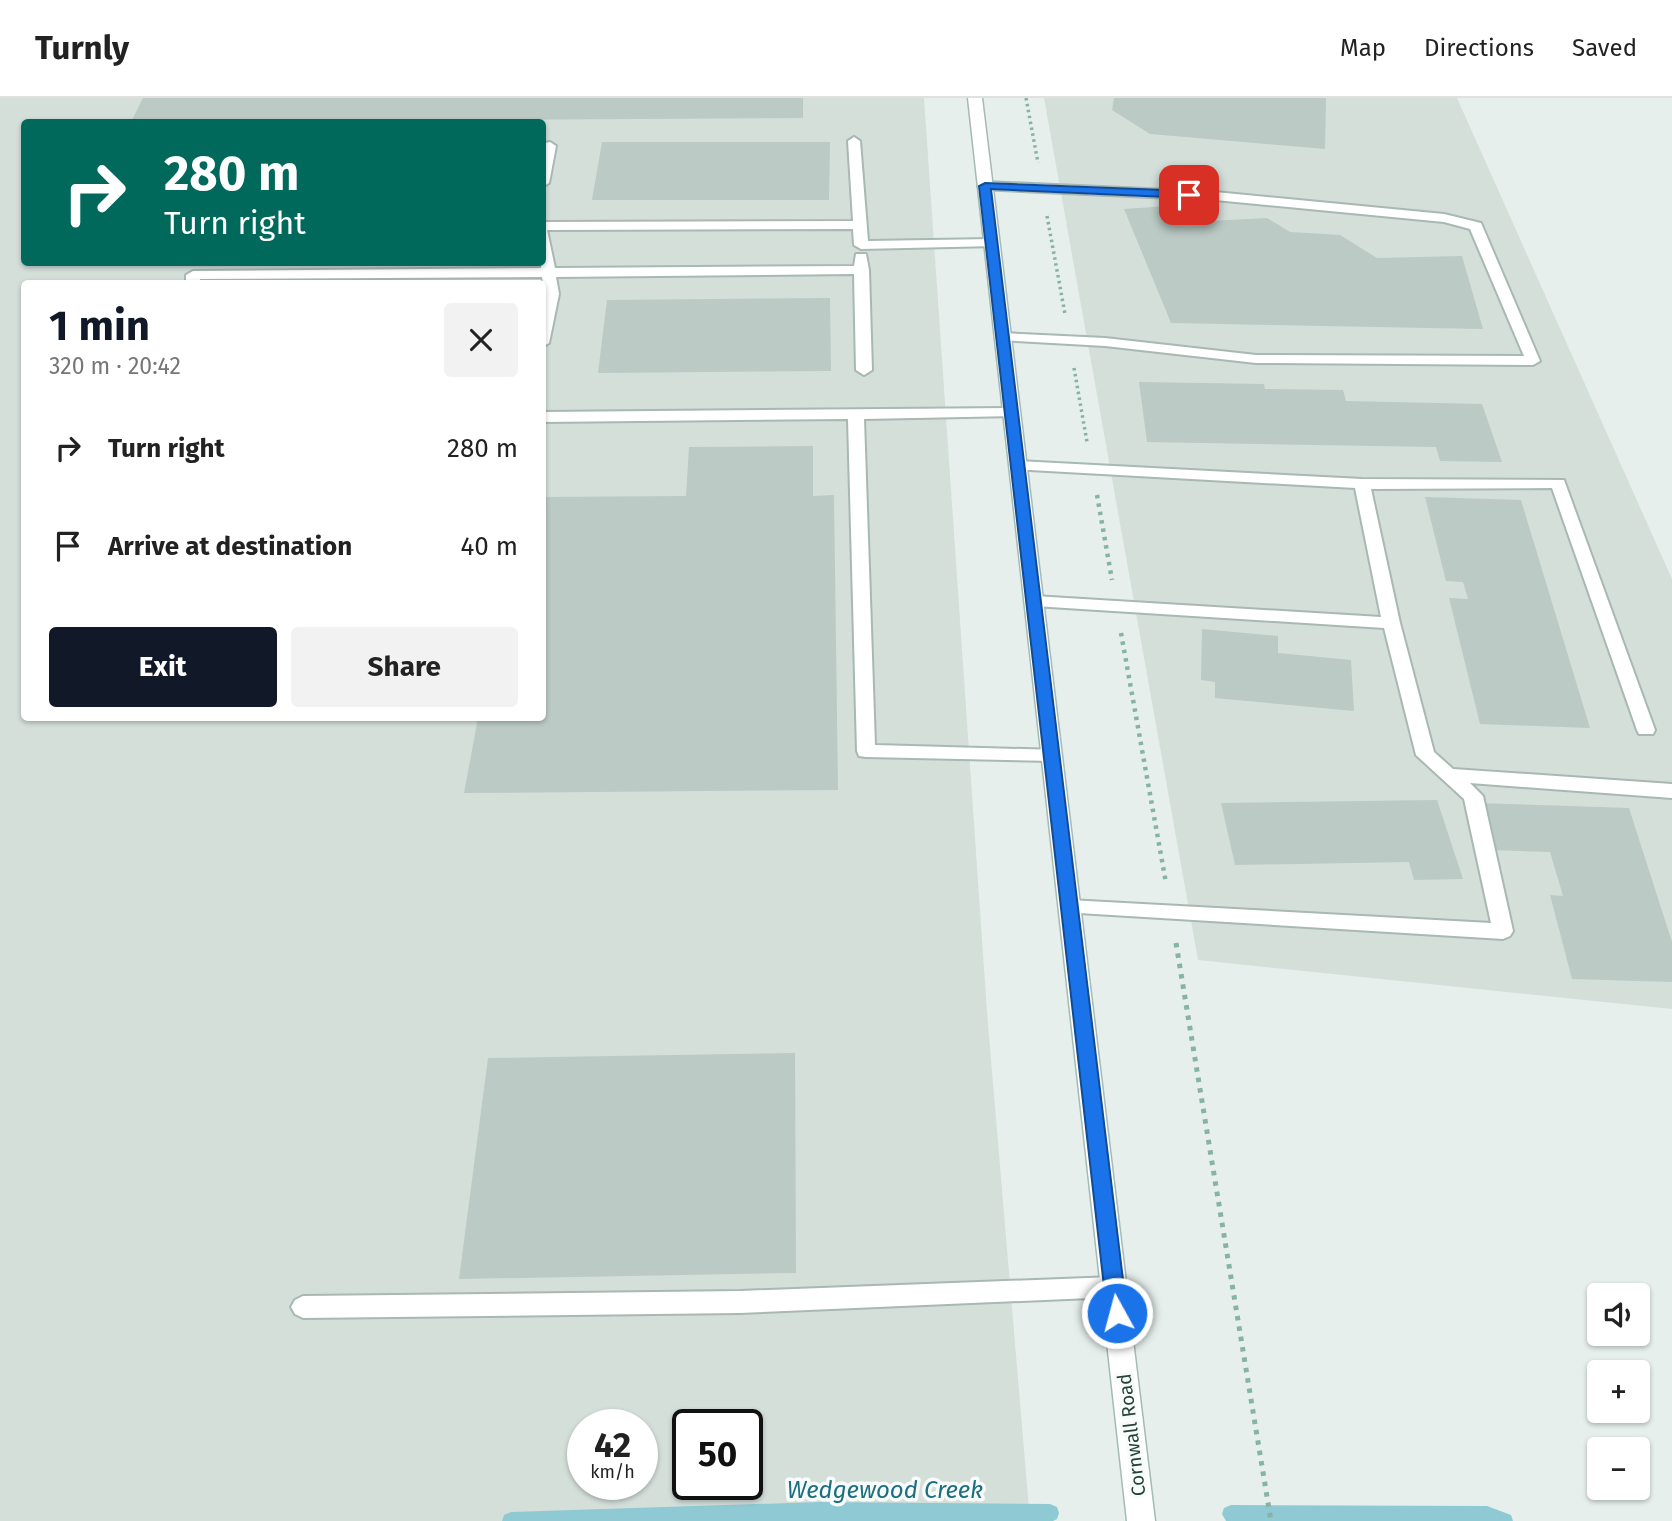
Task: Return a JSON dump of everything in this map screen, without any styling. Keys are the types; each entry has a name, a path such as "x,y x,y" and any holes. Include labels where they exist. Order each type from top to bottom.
{"main road":[{"name":"Cornwall Road","path":"975,98 1141,1521"}],"lane":[{"path":"854,141 861,245 864,370"},
{"path":"546,164 550,146"},
{"path":"985,186 1215,196 1444,218 1476,226 1533,361 1256,359 1069,340 1003,337"},
{"path":"546,226 859,225"},
{"path":"861,245 992,243"},
{"path":"546,259 552,294 546,323"},
{"path":"193,274 862,270"},
{"path":"546,416 1011,413"},
{"path":"856,414 866,751 1052,755"},
{"path":"1018,466 1362,484 1558,483 1646,730"},
{"path":"1069,908 1503,931 1473,796 1425,755 1391,623 1362,484"},
{"path":"1034,601 1391,623"},
{"path":"1448,775 1672,791"},
{"path":"303,1307 740,1302 1114,1287"}],"path":[{"path":"1026,98 1171,913 1272,1521"}],"shaded area":[{"path":"0,98 924,98 987,1012 1030,1521 0,1521"},
{"path":"1044,98 1457,98 1672,579 1672,1009 1198,960"}],"building":[{"path":"143,98 803,98 803,118 132,119"},
{"path":"1114,98 1326,98 1325,149 1150,134 1112,110"},
{"path":"602,142 830,142 829,200 592,200"},
{"path":"1197,204 1210,221 1267,218 1290,232 1340,235 1377,258 1462,256 1483,329 1171,323 1124,209"},
{"path":"830,298 831,371 598,373 607,300"},
{"path":"1139,382 1264,384 1265,389 1343,390 1346,401 1482,404 1502,462 1440,461 1436,447 1147,442"},
{"path":"813,446 813,496 834,495 838,790 464,793 477,721 546,721 546,497 686,496 689,447"},
{"path":"1425,497 1521,500 1590,728 1480,724 1449,598 1468,599 1463,582 1446,581"},
{"path":"1202,629 1278,636 1278,653 1351,660 1354,711 1215,698 1215,682 1201,680"},
{"path":"1437,800 1463,879 1414,880 1409,862 1235,865 1221,803"},
{"path":"1477,803 1629,808 1672,942 1672,982 1572,979 1550,895 1563,896 1550,852 1489,850"},
{"path":"795,1053 796,1273 459,1279 488,1058"}],"waterway":[{"name":"Wedgewood Creek","path":"511,1521 820,1511 1050,1513"},
{"name":"Wedgewood Creek","path":"1231,1514 1487,1515 1504,1521"}],"route":[{"path":"1117,1313 985,186 1189,195"}]}
